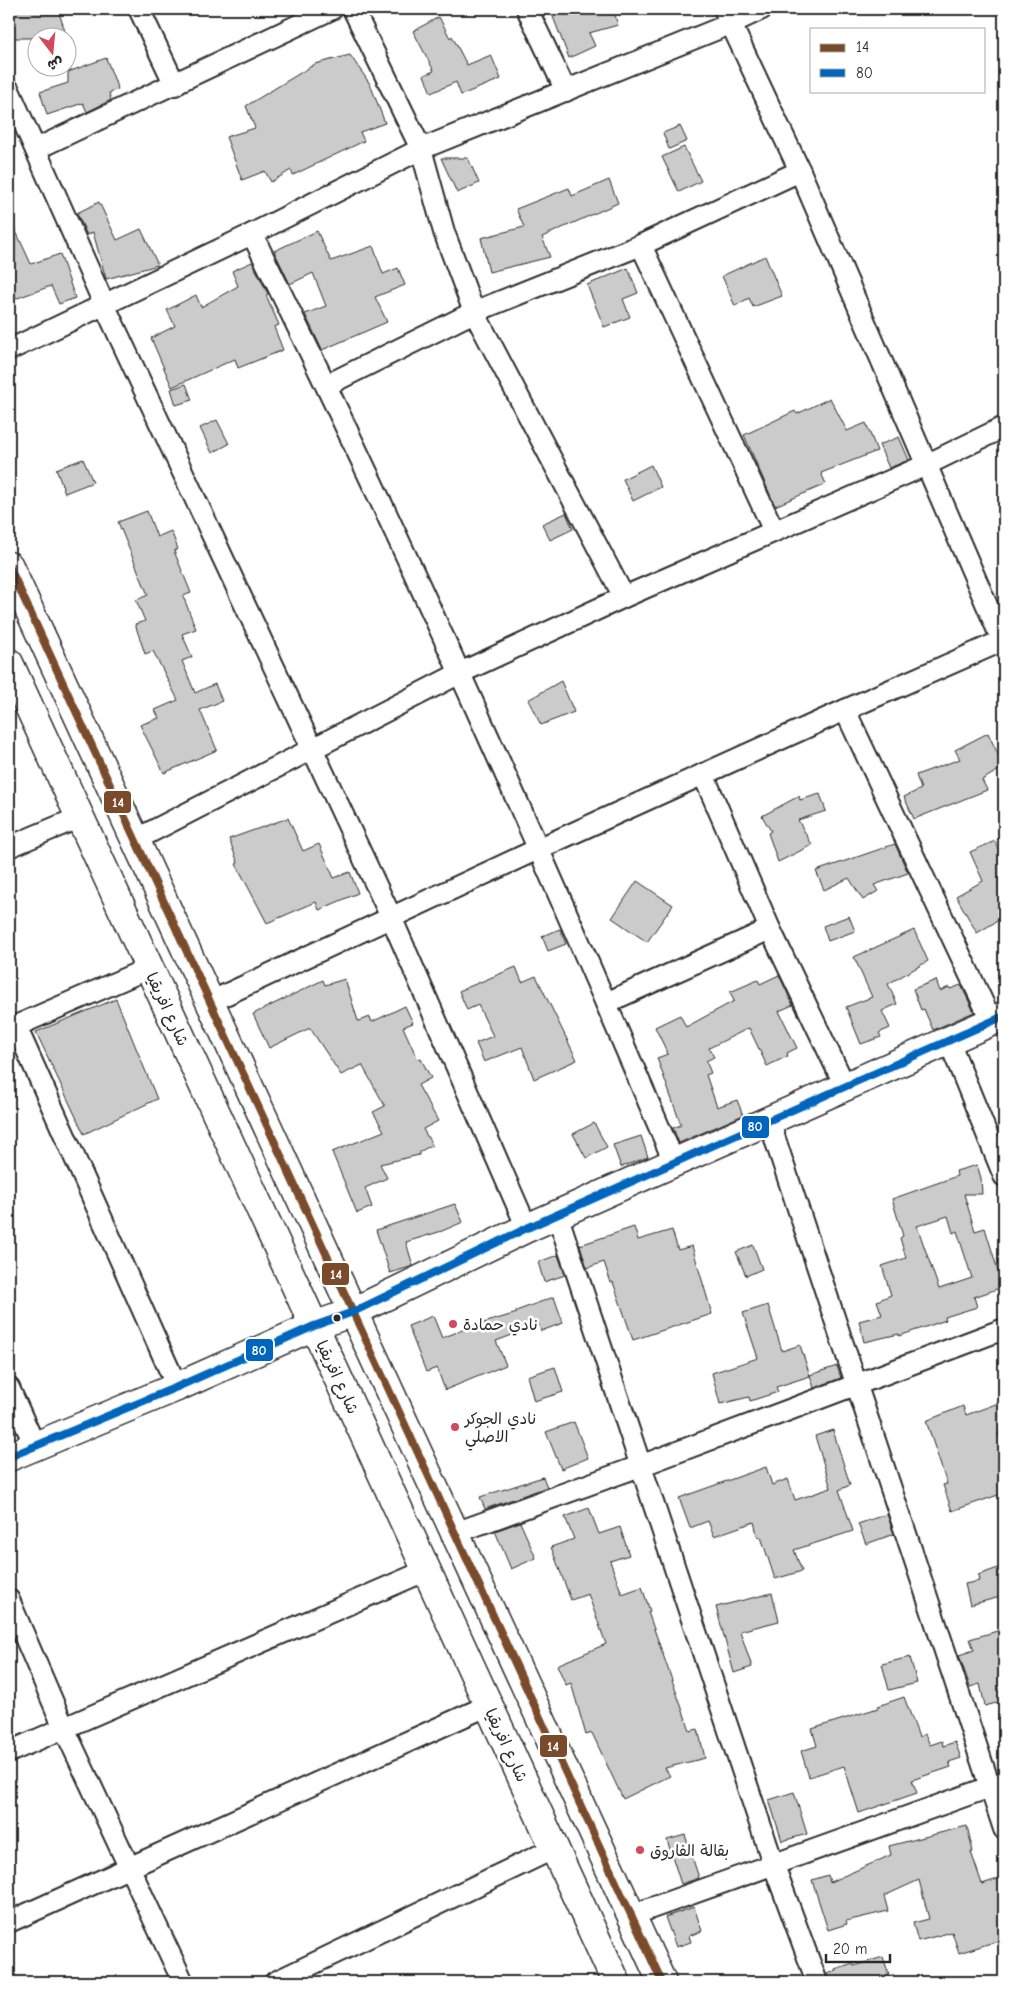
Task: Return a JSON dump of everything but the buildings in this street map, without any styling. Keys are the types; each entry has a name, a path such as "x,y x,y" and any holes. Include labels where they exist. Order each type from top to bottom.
{"street":[{"path":"139,9 175,85"},
{"path":"36,150 332,9"},
{"path":"353,9 421,149 444,232 474,312 624,597"},
{"path":"527,9 566,91"},
{"path":"9,350 252,234 421,149 566,91 727,16 762,9"},
{"path":"210,1002 703,774 845,710 1004,642 800,171 727,16"},
{"path":"9,90 104,304 391,917 527,1228"},
{"path":"327,385 474,312 640,245 800,171"},
{"path":"252,234 327,385 460,673 674,1162"},
{"path":"640,245 774,531"},
{"path":"135,840 460,673 624,597 926,465 1004,427"},
{"path":"9,566 662,1982"},
{"name":"شارع افريقيا","path":"9,663 616,1982"},
{"path":"9,1457 177,1387 314,1326 353,1312 527,1228 998,1019 845,710"},
{"path":"703,774 770,929 845,1086"},
{"path":"9,847 80,817"},
{"path":"606,1003 770,929"},
{"path":"149,968 12,1028 177,1387"},
{"path":"949,1041 1004,1176"},
{"path":"769,1121 857,1383 997,1784 1004,1829"},
{"path":"558,1214 773,1863 818,1982"},
{"path":"455,1533 640,1466 1004,1329"},
{"path":"9,1388 35,1446"},
{"path":"9,1752 427,1570"},
{"path":"9,1600 64,1728 183,1982"},
{"path":"9,1922 489,1705"},
{"path":"632,1915 997,1784"},
{"path":"275,1982 555,1848"}],"transit line":[{"name":"14","path":"9,566 662,1982"},
{"name":"80","path":"9,1457 177,1387 314,1326 353,1312 527,1228 1004,1016"}],"place":[{"name":"نادي حمادة","path":"453,1324"},
{"name":"نادي الجوكر الاصلي","path":"455,1427"},
{"name":"بقالة الفاروق","path":"640,1850"}]}
